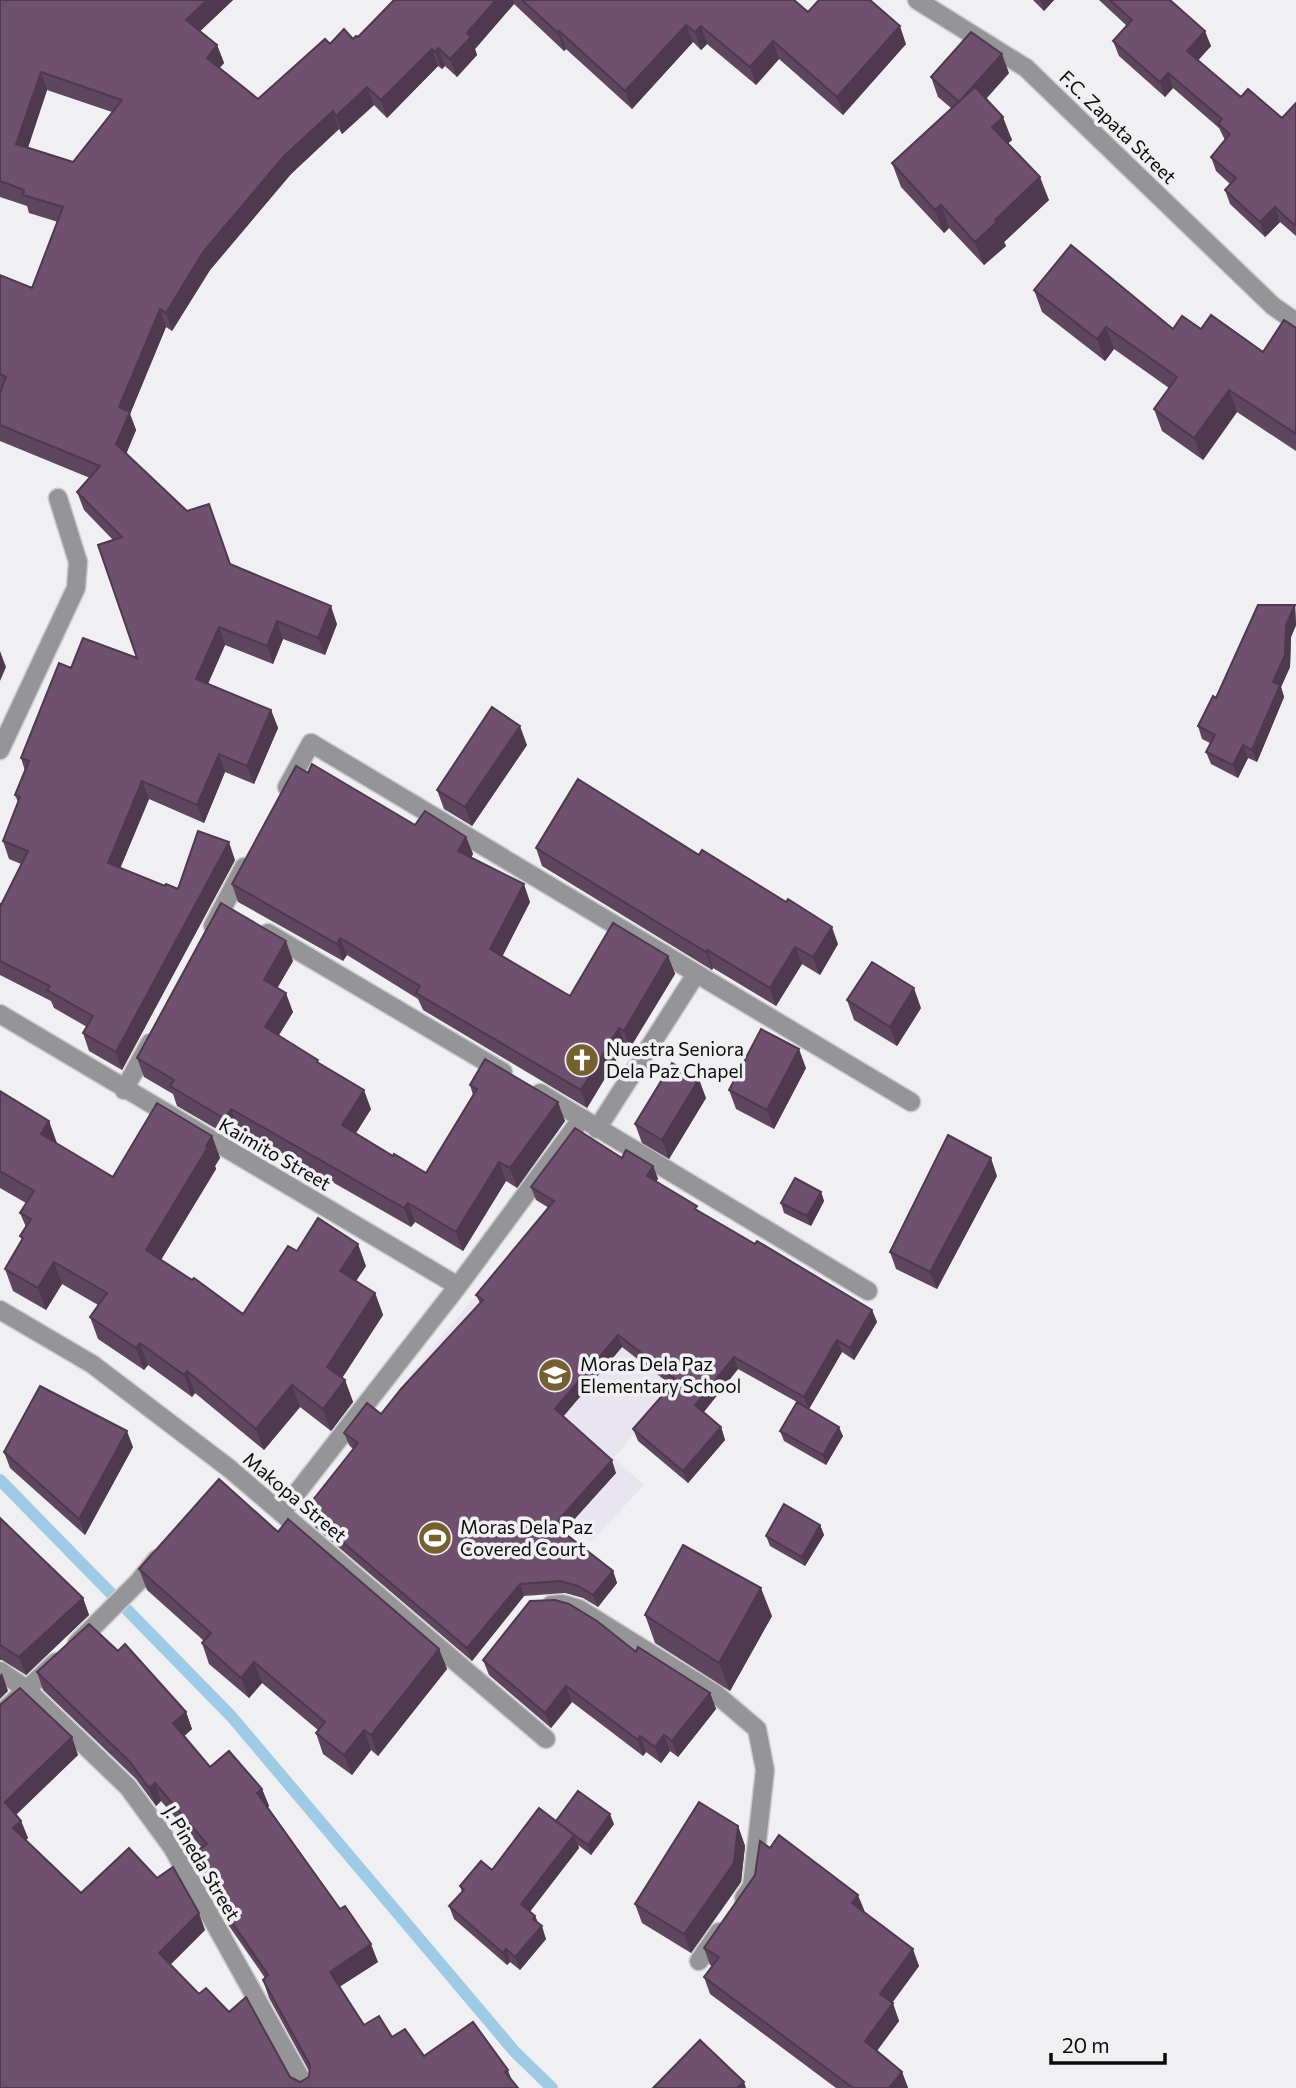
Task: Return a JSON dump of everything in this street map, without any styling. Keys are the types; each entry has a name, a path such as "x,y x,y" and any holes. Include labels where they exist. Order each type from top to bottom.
{"street":[{"name":"F.C. Zapata Street","path":"917,0 1026,68 1273,306 1296,323"},
{"path":"0,750 76,588 78,562 58,498"},
{"path":"280,801 311,743 911,1102"},
{"path":"205,940 229,910 254,848"},
{"path":"259,928 582,1118 868,1291"},
{"path":"597,1129 696,974"},
{"name":"Kaimito Street","path":"0,1014 458,1286"},
{"path":"124,1090 156,1031"},
{"path":"281,1513 458,1286 582,1118"},
{"name":"Makopa Street","path":"0,1310 92,1364 226,1475 281,1513 477,1672 546,1739"},
{"path":"0,1714 94,1627 139,1581 164,1550"},
{"path":"530,1606 562,1604 579,1609 717,1695 757,1728 765,1770 752,1886 699,1961"},
{"name":"J. Pineda Street","path":"0,1671 26,1689 128,1787 172,1847 306,2088"}],"shaded area":[{"name":"Moras Dela Paz Elementary School","path":"550,1207 745,1324 670,1391 614,1458 644,1485 591,1542 405,1381"}],"building":[{"path":"0,0 207,0 186,20 217,45 207,58 258,99 325,39 330,44 344,29 353,39 358,37 394,0 496,0 467,33 471,37 450,59 438,48 435,52 432,49 381,100 367,87 336,116 333,111 284,156 203,252 166,313 160,309 119,407 130,412 116,444 187,511 209,504 230,564 331,606 318,638 277,621 267,646 219,627 196,679 271,710 247,766 219,754 197,805 142,781 108,863 178,889 198,831 229,842 116,1052 83,1033 93,1016 47,990 50,986 0,961 0,904 28,851 3,841 20,797 15,795 29,761 21,758 59,663 71,668 83,638 137,658 98,545 122,537 77,492 100,466 0,425 0,393 6,377 0,374 0,275 32,288 63,207 23,195 24,190 0,181","holes":["41,72 122,100 73,162 16,144"]},
{"path":"522,0 794,0 808,12 819,0 870,0 900,26 837,97 773,41 750,67 701,26 695,32 686,25 625,91"},
{"path":"1110,0 1170,0 1205,31 1187,51 1241,97 1248,89 1282,118 1296,103 1294,225 1275,207 1260,222 1225,190 1236,178 1211,157 1230,134 1218,124 1222,119 1168,73 1160,82 1113,41 1132,20"},
{"path":"971,32 1002,54 959,102 931,77"},
{"path":"975,87 1003,117 992,127 1040,177 975,242 941,205 935,210 892,163"},
{"path":"1071,245 1173,329 1182,316 1201,329 1211,315 1263,352 1284,320 1296,328 1296,434 1229,390 1194,438 1154,409 1177,377 1106,327 1097,339 1034,290"},
{"path":"1258,605 1295,605 1286,625 1285,655 1273,682 1280,685 1252,750 1243,745 1233,765 1206,752 1215,735 1198,726 1213,696 1216,698"},
{"path":"492,707 520,726 465,807 437,790"},
{"path":"312,764 415,825 425,811 466,837 458,851 524,884 490,949 570,996 613,923 668,956 624,1031 619,1028 581,1090 416,993 420,986 340,938 337,944 232,884 296,766 308,773"},
{"path":"578,779 699,855 702,850 832,927 813,957 795,947 770,988 536,848"},
{"path":"221,903 286,941 264,980 286,993 265,1027 364,1090 342,1125 393,1156 394,1154 426,1173 477,1089 470,1085 485,1059 558,1102 510,1168 499,1162 456,1232 408,1203 404,1208 231,1109 225,1119 170,1086 174,1080 137,1058"},
{"path":"872,962 914,988 890,1027 847,1000"},
{"path":"761,1029 799,1049 767,1110 729,1090"},
{"path":"672,1063 699,1079 662,1140 635,1124"},
{"path":"0,1091 49,1121 41,1134 113,1177 157,1103 212,1136 146,1250 192,1280 194,1278 243,1314 288,1246 297,1251 318,1218 358,1244 340,1271 375,1293 327,1367 345,1380 323,1409 292,1385 256,1429 187,1371 184,1375 140,1343 136,1348 90,1317 107,1293 54,1262 38,1288 5,1269 31,1219 20,1213 34,1191 0,1171"},
{"path":"575,1128 622,1158 626,1150 653,1166 647,1176 697,1206 695,1209 755,1244 757,1241 872,1310 850,1348 837,1340 804,1397 734,1357 695,1405 721,1427 683,1471 633,1429 676,1380 618,1335 555,1409 612,1460 554,1525 613,1571 593,1595 578,1586 560,1581 520,1584 467,1648 305,1510 358,1443 344,1433 367,1403 381,1414 483,1300 476,1295 554,1201 531,1187"},
{"path":"948,1135 991,1158 930,1272 890,1252"},
{"path":"795,1178 821,1192 807,1216 781,1203"},
{"path":"40,1386 127,1431 79,1519 4,1452"},
{"path":"797,1402 839,1427 823,1455 780,1431"},
{"path":"219,1479 278,1532 288,1519 439,1649 371,1735 364,1730 344,1755 316,1733 325,1722 254,1662 241,1678 202,1643 211,1633 139,1569"},
{"path":"784,1504 820,1525 802,1557 766,1536"},
{"path":"0,1518 83,1598 19,1657 0,1645"},
{"path":"683,1545 761,1588 719,1663 645,1615"},
{"path":"555,1600 569,1604 597,1621 636,1652 638,1647 710,1693 672,1741 664,1735 655,1747 640,1736 638,1740 566,1686 545,1713 483,1660 530,1601"},
{"path":"89,1624 118,1651 125,1644 186,1712 173,1723 210,1767 229,1751 262,1789 257,1793 340,1909 345,1906 371,1944 330,1972 364,2025 379,2016 392,2037 405,2029 424,2056 473,2022 518,2088 0,2088 0,1705 20,1688 72,1737 5,1802 21,1821 13,1828 81,1893 129,1848 157,1878 173,1867 199,1913 159,1953 199,1994 206,1988 229,2012 246,1997 290,2077 300,2082 309,2077 310,2065 263,1980 268,1975 223,1909 192,1854 207,1844 155,1783 149,1788 130,1762 37,1672"},
{"path":"578,1791 610,1814 588,1845 556,1821"},
{"path":"699,1802 738,1826 734,1863 684,1934 635,1904"},
{"path":"539,1808 574,1835 521,1904 542,1926 515,1957 506,1949 503,1953 449,1906 464,1890 460,1886 481,1861 492,1870"},
{"path":"779,1835 858,1895 852,1903 913,1949 880,1994 893,2003 865,2041 902,2072 889,2088 853,2088 704,1977 719,1957 704,1948 755,1875 760,1841 770,1848"},
{"path":"700,2040 744,2082 737,2088 653,2088"}],"waterway":[{"path":"0,1480 231,1716 515,2052 552,2088"}],"place":[{"name":"Nuestra Seniora Dela Paz Chapel","path":"582,1060"},
{"name":"Moras Dela Paz Elementary School","path":"555,1375"},
{"name":"Moras Dela Paz Covered Court","path":"435,1538"}]}
